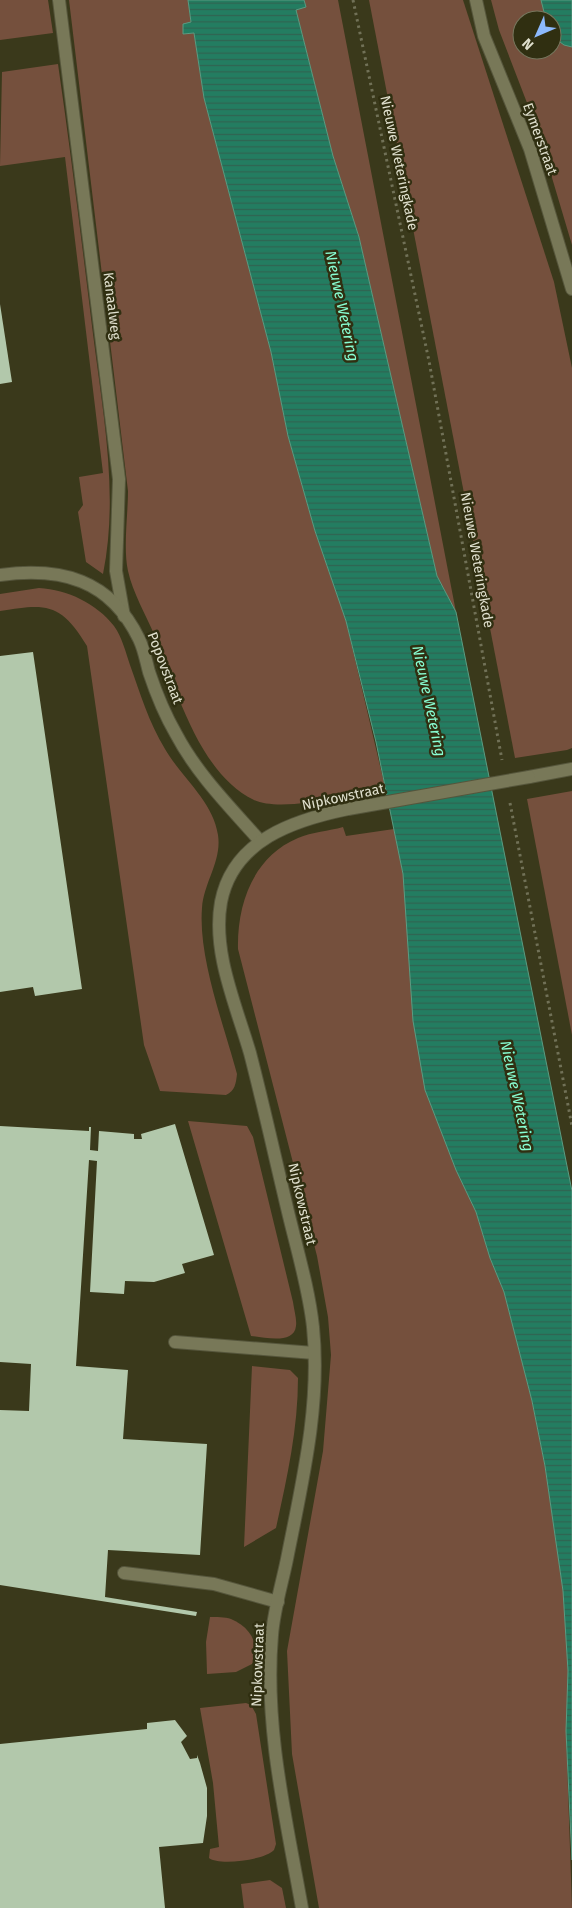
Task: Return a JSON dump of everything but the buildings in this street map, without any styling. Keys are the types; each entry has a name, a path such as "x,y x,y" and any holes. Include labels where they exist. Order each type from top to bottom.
{"street":[{"name":"Kanaalweg","path":"59,0 119,480 116,571 124,616"},
{"name":"Eymerstraat","path":"476,0 484,36 530,149 572,289"},
{"name":"Popovstraat","path":"0,575 30,572 71,576 92,585 111,600 139,639 164,709 188,756 260,841"},
{"name":"Nipkowstraat","path":"302,1908 274,1748 271,1671 272,1633 311,1430 313,1328 306,1288 255,1073 221,949 218,924 222,898 228,878 242,858 260,841 297,822 348,809 572,769"},
{"path":"175,1342 314,1352"},
{"path":"124,1573 214,1584 278,1602"}],"path":[{"name":"Nieuwe Weteringkade","path":"353,0 429,361 503,763"},
{"path":"509,802 572,1126"}],"shaded area":[{"path":"0,0 48,0 53,33 0,40"},
{"path":"69,0 188,0 191,23 184,34 194,33 204,98 271,352 288,436 315,531 346,621 385,787 319,801 282,804 254,800 235,787 218,770 191,727 154,634 136,595 128,571 126,542 128,491"},
{"path":"304,0 338,0 456,612 437,576 359,237 333,156 296,10 306,7"},
{"path":"369,0 463,0 554,282 572,368 572,748 567,750 515,758"},
{"path":"491,0 541,0 544,10 512,10 512,60 562,60 562,44 572,47 572,245 539,134 499,30"},
{"path":"58,64 108,454 110,514 103,574 86,562 78,512 83,505 79,477 103,473 65,157 0,166 2,72"},
{"path":"39,588 50,589 81,599 99,611 117,630 145,708 159,739 203,800 215,823 219,845 203,898 202,927 204,948 213,991 237,1074 233,1089 226,1095 160,1091 144,1045 87,646 69,621 51,609 30,607 0,611 0,594"},
{"path":"572,791 572,1035 527,799"},
{"path":"343,827 346,836 394,829 403,874 425,1090 456,1169 476,1212 490,1258 504,1292 532,1401 545,1466 563,1591 568,1671 566,1731 572,1908 319,1908 292,1754 287,1651 323,1451 331,1355 328,1317 317,1256 238,949 238,932 245,899 251,884 259,870 270,857 282,846 298,838"},
{"path":"188,1121 247,1126 253,1137 296,1317 296,1326 290,1336 270,1338 251,1336"},
{"path":"252,1366 290,1370 298,1378 298,1397 291,1453 276,1528 244,1547"},
{"path":"210,1617 231,1619 238,1622 248,1631 252,1637 255,1650 252,1664 236,1672 207,1674 206,1642"},
{"path":"246,1703 251,1705 256,1714 276,1844 274,1850 261,1857 242,1861 222,1862 209,1858 210,1849 219,1847 213,1783 200,1708"},
{"path":"270,1880 282,1888 286,1908 244,1908 241,1884"}],"water":[{"name":"Nieuwe Wetering","path":"188,0 304,0 306,7 296,10 333,156 359,237 437,576 456,612 572,1191 572,1860 566,1731 568,1671 563,1591 545,1466 532,1401 504,1292 490,1258 476,1212 456,1170 425,1090 413,1021 403,874 376,742 346,621 315,531 288,436 271,352 204,98 194,33 183,34 183,24 191,22"},
{"path":"541,0 572,0 572,47 562,44 562,10 544,10"}]}
